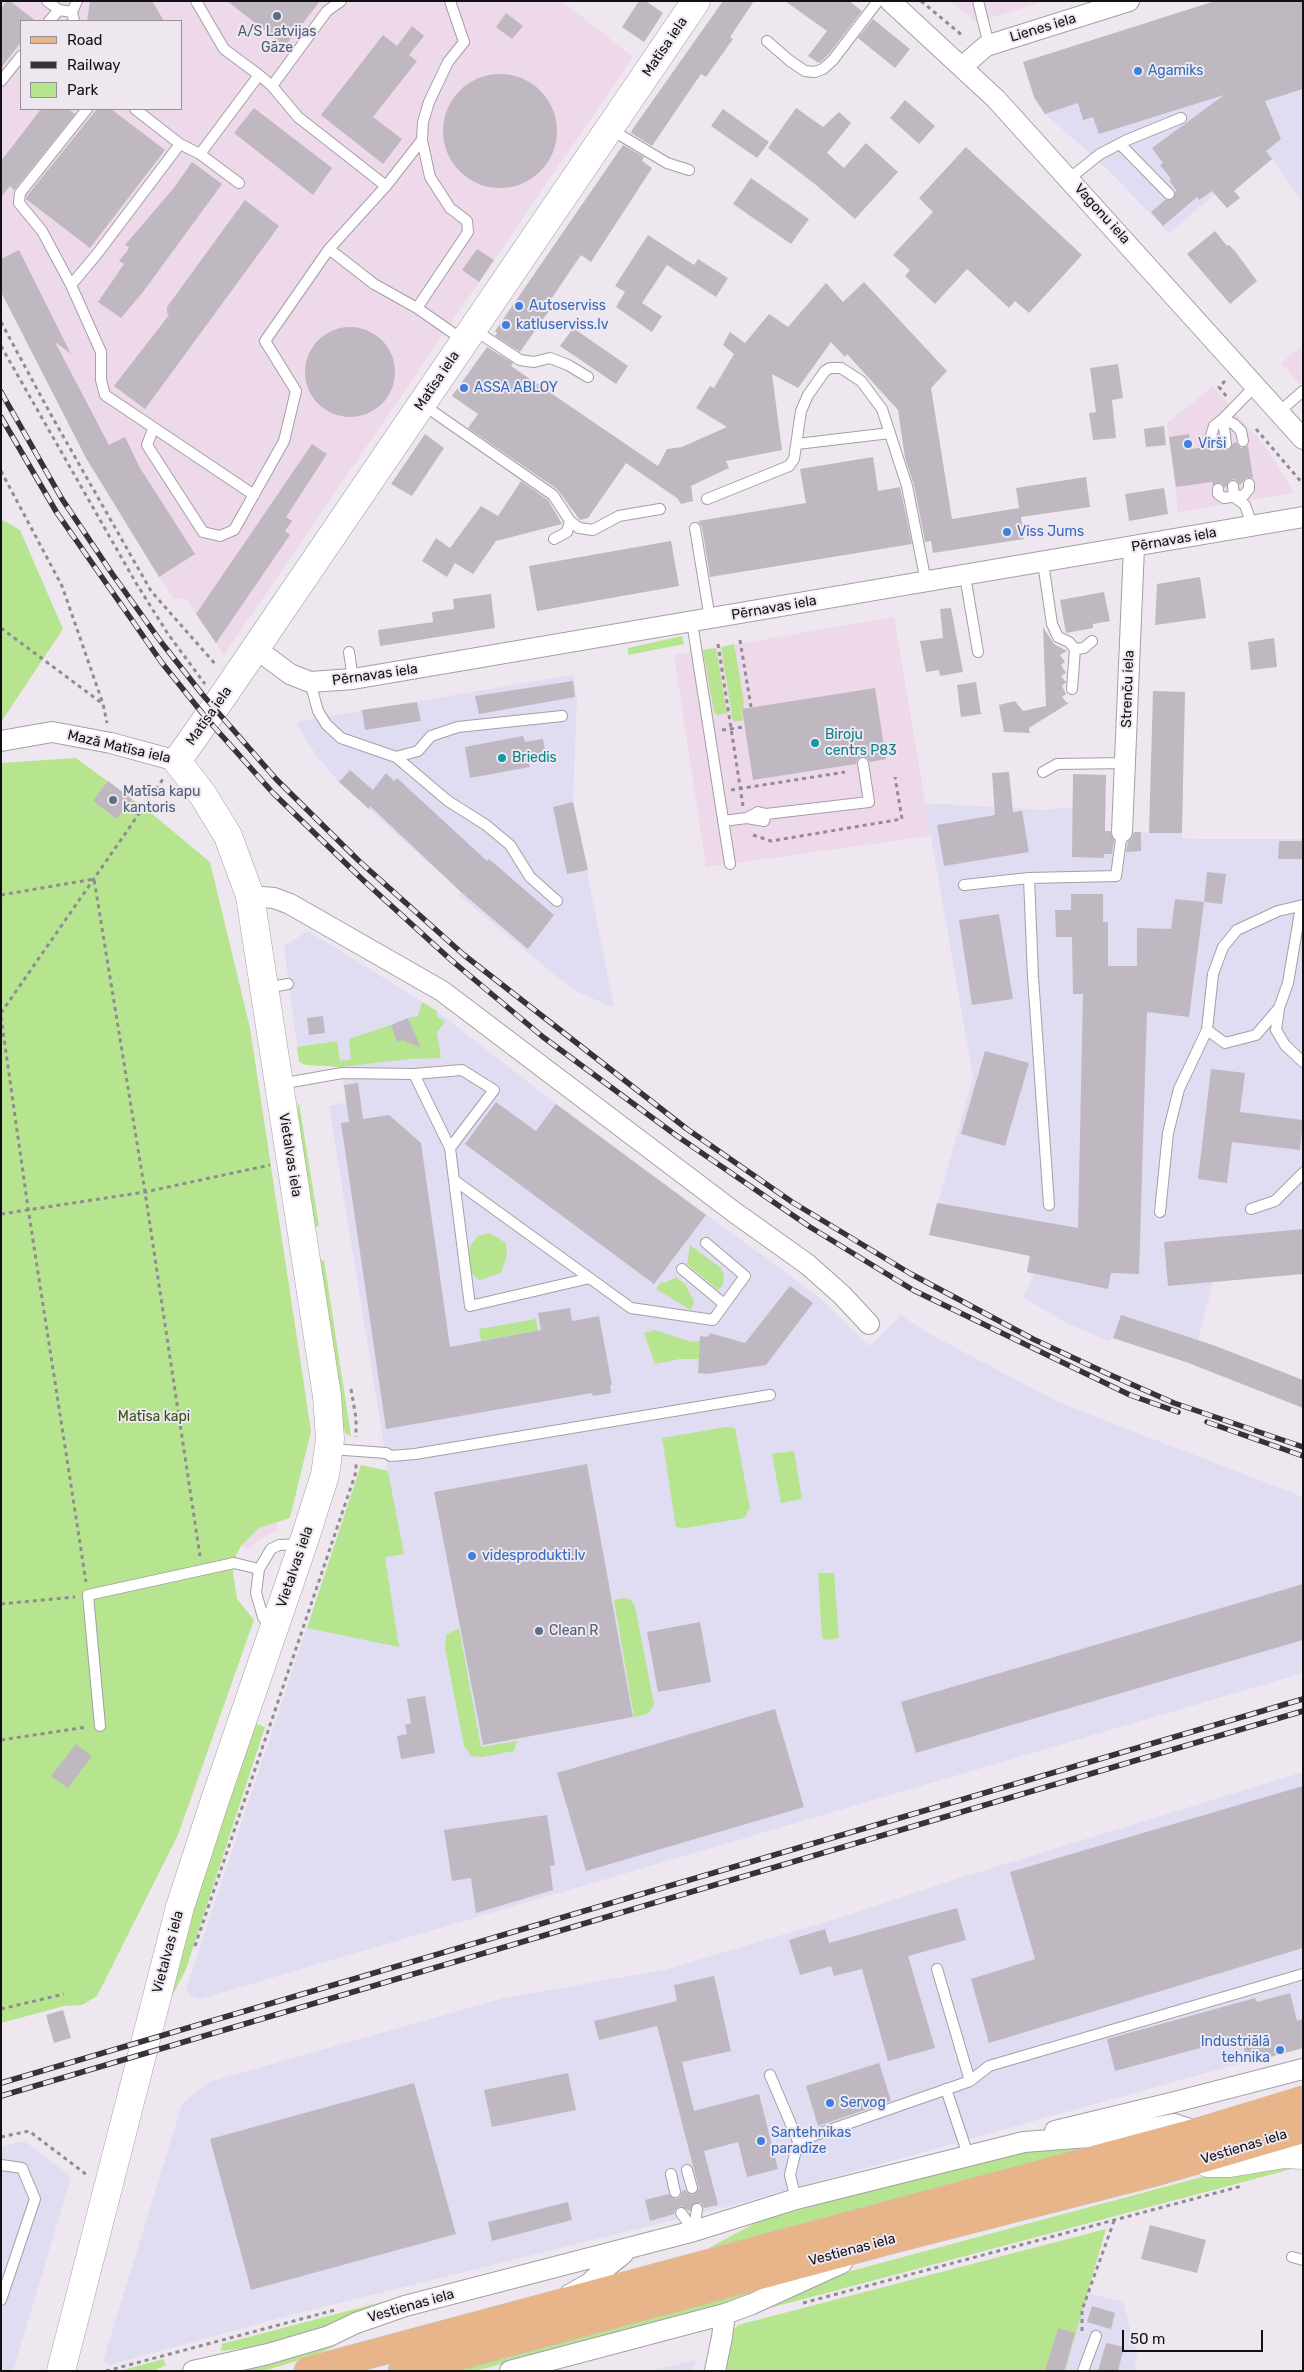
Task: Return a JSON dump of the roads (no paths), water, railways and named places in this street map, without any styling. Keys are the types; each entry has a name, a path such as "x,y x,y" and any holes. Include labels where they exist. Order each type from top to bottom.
{"main road":[{"name":"Vestienas iela","path":"308,2371 1198,2132 1303,2100"},
{"name":"Vestienas iela","path":"402,2371 894,2239 1192,2162 1303,2129"}],"street":[{"name":"Matīsa iela","path":"177,761 696,1"},
{"name":"Vagonu iela","path":"890,1 963,66 1070,178 1303,439"},
{"name":"Lienes iela","path":"963,66 989,45 1129,1"},
{"name":"Pērnavas iela","path":"255,648 290,674 310,682 319,683 353,679 1043,563 1303,517"},
{"name":"Strenču iela","path":"1122,832 1134,547"},
{"name":"Mazā Matīsa iela","path":"1,741 52,732 111,744 177,761"},
{"name":"Vietalvas iela","path":"61,2371 180,1907 303,1544 325,1475 330,1449 327,1396 280,1084 277,986 250,896 228,836 203,795 177,761"},
{"path":"250,896 274,898 290,904 442,992 734,1212 807,1264 842,1295 869,1324"},
{"name":"Vestienas iela","path":"194,2371 268,2354 329,2336 356,2323 404,2306 694,2231 796,2199 1024,2142 1067,2126 1172,2103 1303,2069"},
{"name":"Vestienas iela","path":"1024,2142 1114,2136 1174,2124 1198,2132"},
{"path":"1192,2162 1230,2163 1284,2154 1303,2154"},
{"path":"510,2371 725,2314 752,2304 894,2239"},
{"name":"Vestienas iela","path":"556,2303 590,2283 604,2268 631,2248"},
{"path":"715,2371 725,2314"}],"lane":[{"path":"47,1 58,10 73,17 77,1"},
{"path":"196,1 224,49 272,86 298,117 386,186"},
{"path":"272,86 328,11 341,1"},
{"path":"417,308 468,232 467,221 450,208 430,177 422,140 423,122 429,102 448,62 464,42 450,1"},
{"path":"767,41 805,71 815,72 823,69 833,60 878,1"},
{"path":"978,1 989,45"},
{"path":"50,20 58,10"},
{"path":"1,81 20,57"},
{"path":"200,154 259,75"},
{"path":"85,110 20,193 19,203 42,231 71,285 102,352 101,380 105,395 153,429 254,494"},
{"path":"136,110 180,144 200,154 239,184"},
{"path":"1070,178 1100,154 1182,118"},
{"path":"609,128 667,163 689,170"},
{"path":"153,429 147,446 203,532 220,536 234,530 284,441 296,391 265,341 329,249 386,186 422,140"},
{"path":"71,285 97,254 180,144"},
{"path":"1120,144 1169,194"},
{"path":"329,249 374,284 468,335 520,360 534,362 550,358 568,364 588,377"},
{"path":"707,499 789,466 794,459 801,411 808,395 825,371 837,367 861,381 882,410 907,486 926,582"},
{"path":"1212,446 1210,436 1214,426 1255,386"},
{"path":"1279,412 1303,391"},
{"path":"421,403 553,495 570,521 580,528 593,530 619,516 660,509"},
{"path":"1223,419 1234,424 1241,431 1243,441"},
{"path":"1223,419 1226,444"},
{"path":"797,444 890,432"},
{"path":"1218,489 1218,494 1224,498 1234,492 1244,495 1249,489 1249,484"},
{"path":"1234,492 1245,505 1252,525"},
{"path":"554,539 567,532 570,521"},
{"path":"695,528 709,733 715,750 718,792 730,864"},
{"path":"1043,563 1052,624 1058,637 1069,642 1075,649 1072,689"},
{"path":"965,576 978,652"},
{"path":"1075,649 1084,648 1092,641"},
{"path":"349,652 353,679"},
{"path":"310,682 318,711 326,724 340,738 396,757 448,801 486,826 510,845 530,876 557,901"},
{"path":"396,757 418,751 431,736 458,727 562,716"},
{"path":"723,821 746,819 758,812 766,814 869,802 863,763"},
{"path":"1043,772 1057,764 1126,763"},
{"path":"964,885 1029,878 1116,876 1122,832"},
{"path":"1029,878 1049,1205"},
{"path":"1160,1212 1168,1133 1177,1098 1207,1030 1213,974 1223,947 1237,930 1278,911 1302,906 1288,983 1279,1008 1276,1030 1285,1045 1303,1062"},
{"path":"1207,1030 1225,1043 1256,1035 1279,1008"},
{"path":"280,1084 342,1073 414,1074 462,1070 494,1090 450,1148"},
{"path":"414,1074 450,1148 470,1306 590,1278"},
{"path":"1251,1209 1275,1201 1303,1172"},
{"path":"454,1180 632,1308 713,1320 745,1276 706,1243"},
{"path":"682,1269 724,1304"},
{"path":"330,1449 386,1453 391,1456 415,1454 770,1395"},
{"path":"273,1633 258,1602 256,1583 259,1570 271,1549 287,1544 303,1544"},
{"path":"100,1726 88,1595 234,1563 259,1570"},
{"path":"937,1969 970,2081"},
{"path":"798,2141 970,2081 988,2066 1303,1974"},
{"path":"770,2075 798,2141 790,2175 796,2199"},
{"path":"946,2089 968,2155"},
{"path":"1,2165 22,2168 35,2199 1,2300"},
{"path":"687,2170 692,2188"},
{"path":"671,2174 675,2192"},
{"path":"694,2231 697,2209"},
{"path":"680,2213 694,2231"},
{"path":"1292,2257 1303,2260"},
{"path":"1083,2371 1096,2336"}],"railway":[{"path":"1,392 62,499 161,642 202,694 276,779 359,861 464,955 687,1129 792,1202 911,1274 1033,1339 1106,1373 1174,1403 1303,1447"},
{"path":"1,417 57,513 162,663 207,719 273,793 363,880 451,960 543,1037 677,1136 810,1227 913,1290 1130,1395 1178,1412"},
{"path":"1207,1422 1303,1456"},
{"path":"1,2083 1303,1699"},
{"path":"1,2096 1303,1711"}],"place":[{"name":"A/S Latvijas Gāze","path":"277,16"},
{"name":"Agamiks","path":"1138,71"},
{"name":"Autoserviss","path":"519,306"},
{"name":"katluserviss.lv","path":"506,325"},
{"name":"ASSA ABLOY","path":"464,388"},
{"name":"Virši","path":"1188,444"},
{"name":"Viss Jums","path":"1007,532"},
{"name":"Biroju centrs P83","path":"815,743"},
{"name":"Briedis","path":"502,758"},
{"name":"Matīsa kapu kantoris","path":"113,800"},
{"name":"videsprodukti.lv","path":"472,1556"},
{"name":"Clean R","path":"539,1631"},
{"name":"Industriālā tehnika","path":"1280,2050"},
{"name":"Servog","path":"830,2103"},
{"name":"Santehnikas paradīze","path":"761,2141"}],"park label":[{"name":"Matīsa kapi","path":"154,1417"}]}
